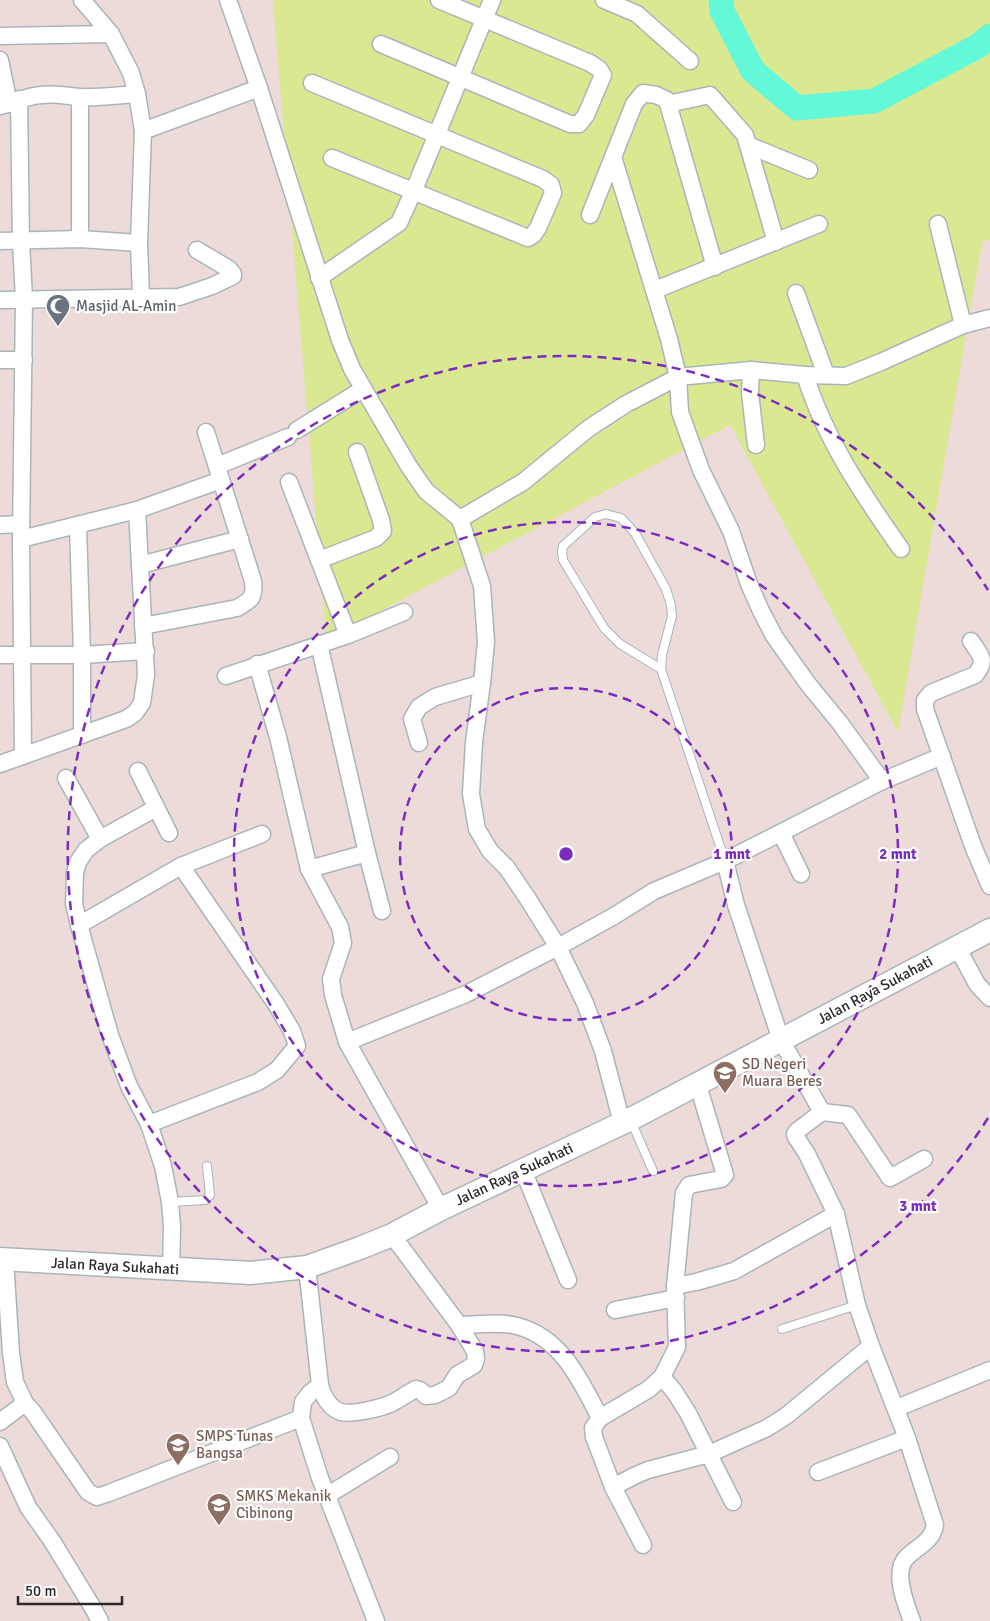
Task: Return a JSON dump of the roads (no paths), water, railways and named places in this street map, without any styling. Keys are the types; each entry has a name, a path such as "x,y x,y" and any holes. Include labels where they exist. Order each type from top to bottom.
{"main road":[{"name":"Jalan Raya Sukahati","path":"2,1260 251,1273 308,1267 392,1235 441,1209 626,1121 698,1085 990,930"}],"street":[{"path":"82,0 111,34 131,73 137,94 143,131 140,243 141,296"},
{"path":"228,0 259,88 319,278 352,369 408,465 426,491 460,519 482,586 486,642 474,742 471,794 478,830 490,851 507,868 558,947 585,1003 626,1121"},
{"path":"381,44 570,124 579,124 586,115 602,75 599,69 590,63 439,0"},
{"path":"319,278 399,223 492,0"},
{"path":"604,0 640,7 690,61"},
{"path":"0,36 111,34"},
{"path":"0,60 9,103 24,299 21,532 21,654 24,756"},
{"path":"312,83 544,179 551,185 553,193 538,228 528,238 332,158"},
{"path":"143,131 259,88"},
{"path":"590,215 634,104 640,95 646,93 656,95 667,100 715,267"},
{"path":"9,103 44,94 80,97 137,94"},
{"path":"668,104 710,95 745,135 776,242"},
{"path":"80,97 80,239"},
{"path":"748,145 809,170"},
{"path":"613,157 655,290 678,377 680,412 701,470 731,531 749,584 774,636 808,684 840,722 882,781"},
{"path":"655,290 820,224"},
{"path":"938,224 963,325"},
{"path":"0,241 21,242 80,239 140,243"},
{"path":"0,300 141,296 179,297 212,286 233,276 224,266 197,250"},
{"path":"796,293 826,375"},
{"path":"460,519 523,482 589,428 626,404 678,377 751,370 805,375 846,376 963,325 990,318"},
{"path":"0,360 24,360"},
{"path":"751,370 750,394 756,445"},
{"path":"805,375 830,437 864,496 900,549"},
{"path":"0,525 21,532 78,525 137,510 219,473 292,433 363,389"},
{"path":"143,626 237,608 249,601 254,593 253,581 206,432"},
{"path":"318,560 376,538 383,531 382,520 357,452"},
{"path":"289,482 348,635"},
{"path":"0,764 126,719 135,713 142,703 146,675 146,651 137,510"},
{"path":"78,525 82,655 82,735"},
{"path":"140,565 240,539"},
{"path":"226,676 348,635 404,612"},
{"path":"971,641 982,657 983,664 980,670 975,675 931,693 925,700 925,709 973,846 990,886"},
{"path":"319,644 382,911"},
{"path":"0,655 82,655 146,651"},
{"path":"257,664 278,736 309,869 340,927 343,943 332,979 333,995 348,1042 441,1209"},
{"path":"419,743 412,719 419,706 435,696 482,683"},
{"path":"348,1042 466,994 558,947 654,891 725,861 882,781 942,756"},
{"path":"138,771 169,833"},
{"path":"66,778 100,839"},
{"path":"156,808 100,839 86,850 78,862 75,873 74,904 110,1034 129,1086 150,1124 163,1166 170,1202 172,1226 170,1270"},
{"path":"781,833 801,874"},
{"path":"79,925 181,866 262,834"},
{"path":"309,869 367,853"},
{"path":"725,861 736,905 781,1040 822,1112"},
{"path":"150,1124 258,1082 277,1070 297,1046 292,1031 276,1004 181,866"},
{"path":"957,947 977,984 990,998"},
{"path":"643,1545 613,1487 594,1437 593,1428 600,1418 649,1389 662,1377 678,1347 676,1292 685,1191 690,1185 721,1179 725,1174 698,1085"},
{"path":"912,1621 905,1604 900,1577 906,1557 927,1542 934,1533 935,1525 907,1438 857,1305 836,1214 807,1154 795,1134 822,1112 848,1115 890,1178 924,1159"},
{"path":"523,1170 568,1280"},
{"path":"615,1310 676,1292 696,1282 734,1271 836,1214"},
{"path":"308,1267 320,1385 322,1393 328,1402 342,1412 369,1410 383,1406 416,1389 426,1396 435,1395 449,1388 458,1375 474,1365 476,1359 475,1351 459,1325 392,1235"},
{"path":"2,1260 15,1382 25,1403 88,1492 97,1497 301,1418"},
{"path":"459,1325 516,1325 536,1332 561,1353 576,1373 600,1418"},
{"path":"613,1487 648,1470 709,1454 767,1428 786,1416 871,1346"},
{"path":"896,1408 990,1370"},
{"path":"662,1377 679,1398 733,1502"},
{"path":"320,1385 303,1402 301,1418 320,1478 376,1621"},
{"path":"0,1422 25,1403"},
{"path":"818,1472 907,1438"},
{"path":"0,1446 28,1506 100,1621"},
{"path":"328,1495 390,1457"}],"lane":[{"path":"661,669 620,644 604,628 564,560 563,546 595,517 606,514 621,518 635,532 666,589 672,616 662,655 661,669 725,861"},
{"path":"626,1121 653,1172"},
{"path":"170,1202 206,1200 210,1196 207,1166"},
{"path":"782,1329 857,1305"}],"waterway":[{"path":"721,0 722,11 753,71 797,108 874,101 978,46 990,36"}],"place":[{"name":"Masjid AL-Amin","path":"58,327"},
{"name":"SD Negeri Muara Beres","path":"725,1094"},
{"name":"SMPS Tunas Bangsa","path":"178,1466"},
{"name":"SMKS Mekanik Cibinong","path":"219,1526"}]}
